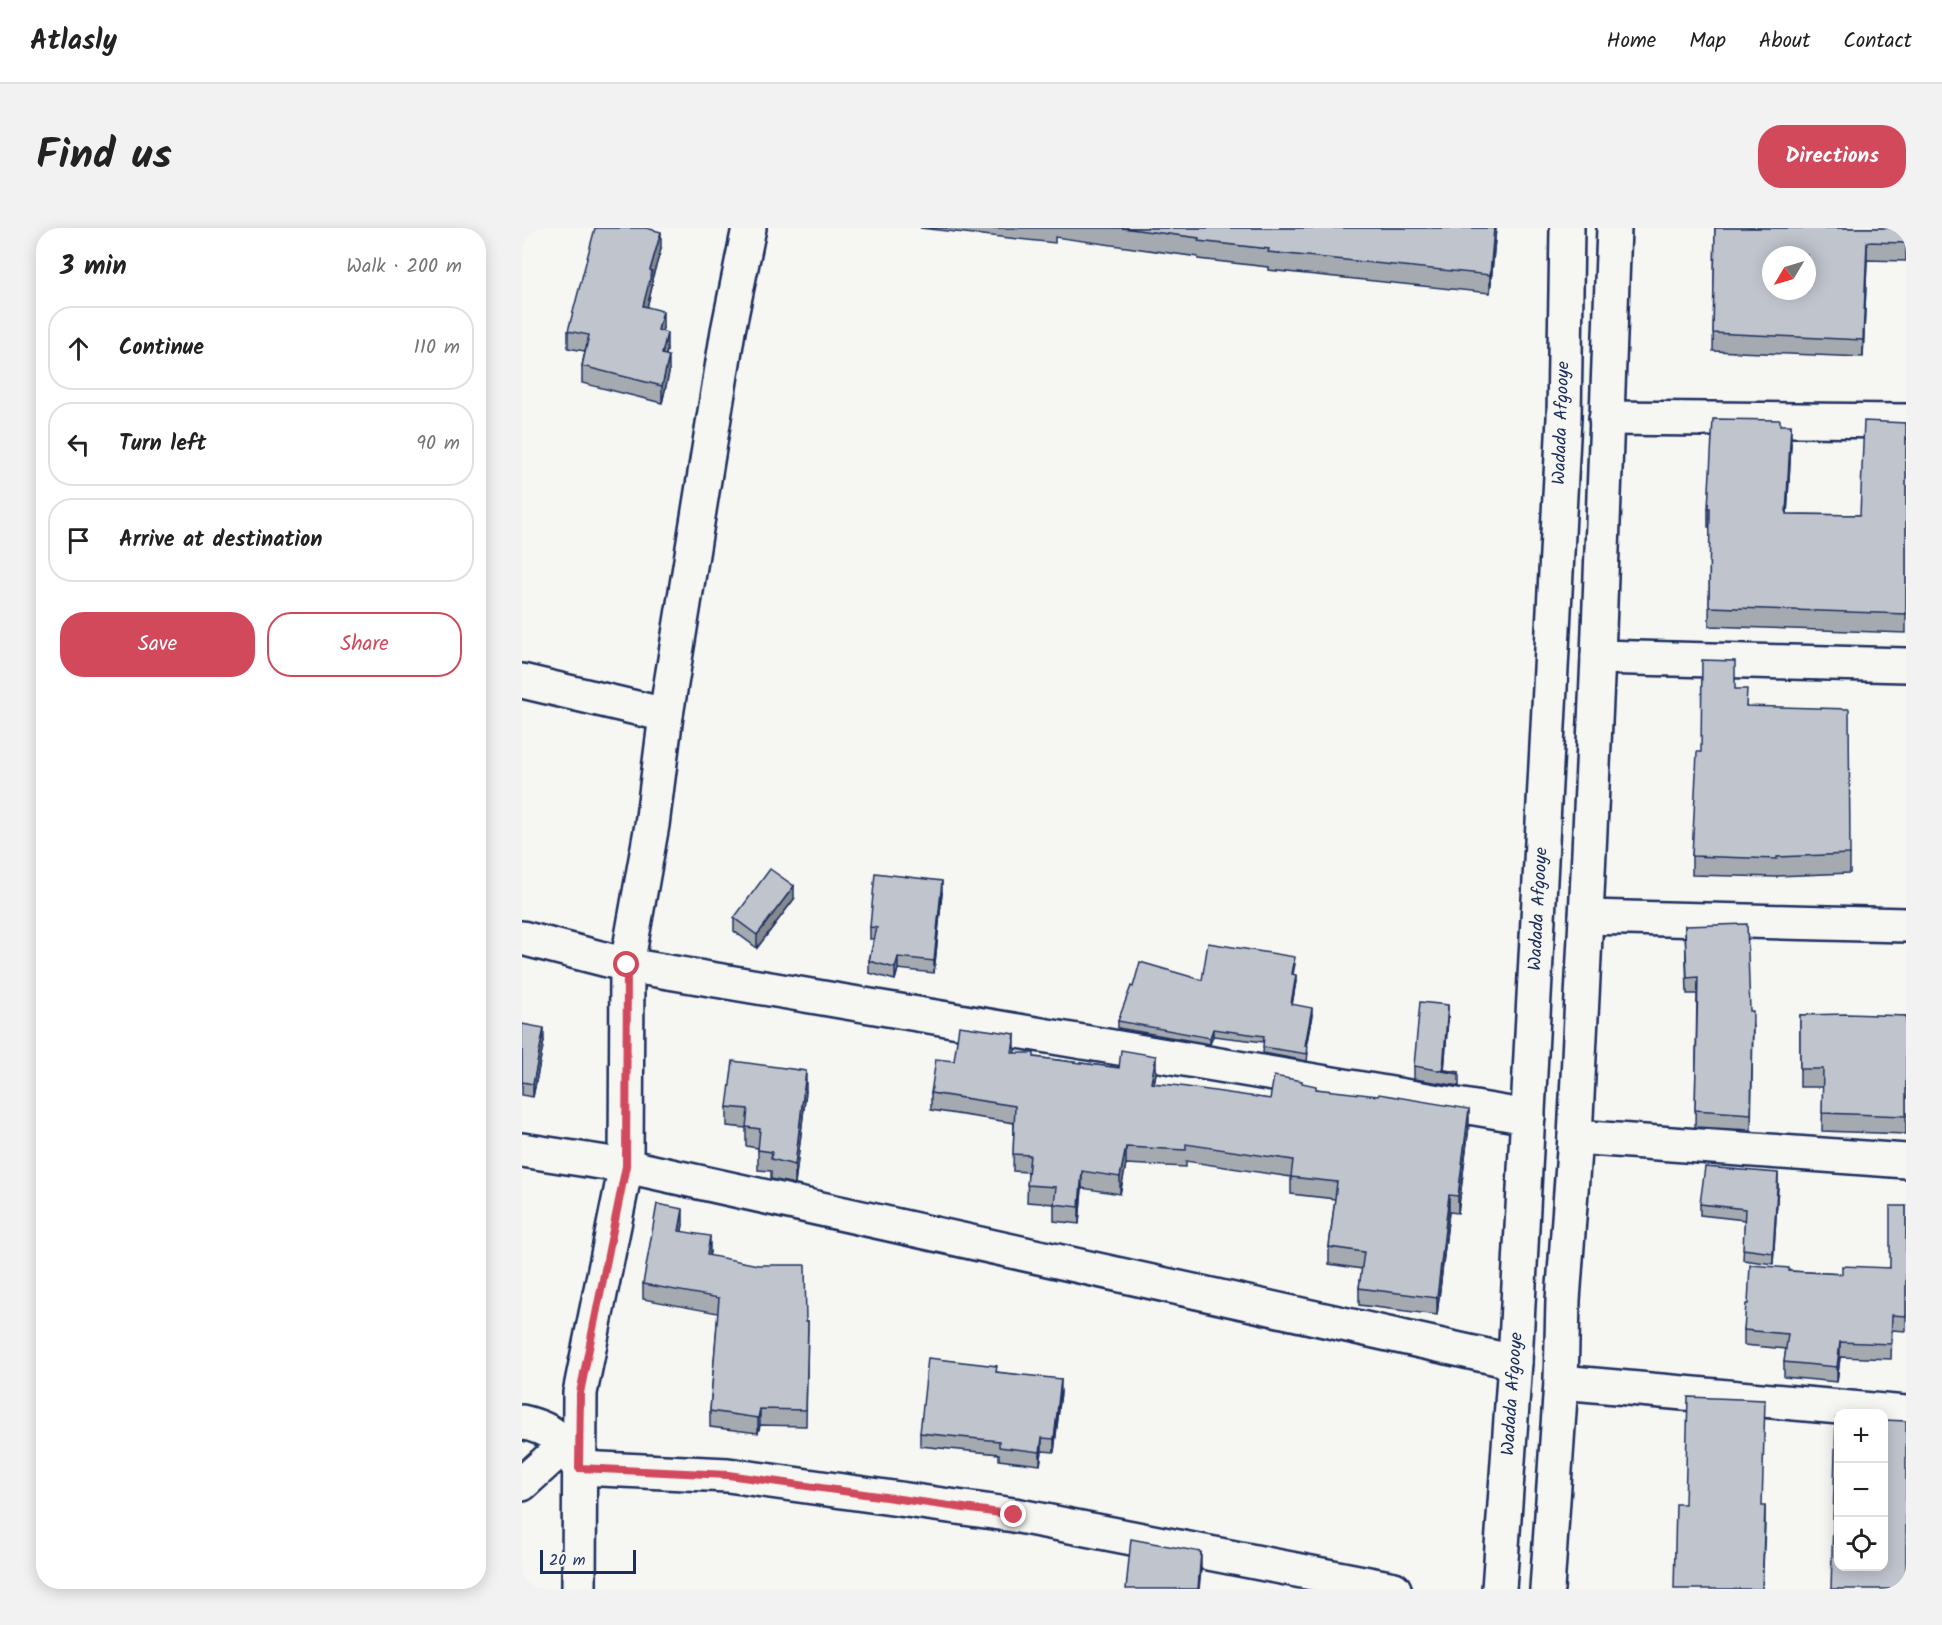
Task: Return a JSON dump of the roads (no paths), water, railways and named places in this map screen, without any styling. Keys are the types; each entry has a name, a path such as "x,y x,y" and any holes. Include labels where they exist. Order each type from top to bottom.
{"main road":[{"path":"579,1589 572,1457 580,1393 626,1166 627,965 652,825 666,715 728,331 749,228"},
{"name":"Wadada Afgooye","path":"1499,1589 1515,1362 1564,418 1567,228"},
{"path":"1547,1589 1561,1382 1563,1300 1575,1137 1586,916 1614,228"},
{"path":"1606,418 1906,421"},
{"path":"1598,657 1906,665"},
{"path":"522,681 666,715"},
{"path":"1586,916 1906,925"},
{"path":"522,938 627,965 1528,1117"},
{"path":"1575,1137 1906,1161"},
{"path":"522,1150 626,1166 1515,1362"},
{"path":"1561,1382 1906,1413"},
{"path":"522,1422 544,1427 572,1457"},
{"path":"522,1484 572,1457 728,1475 1014,1515 1394,1589"}]}
